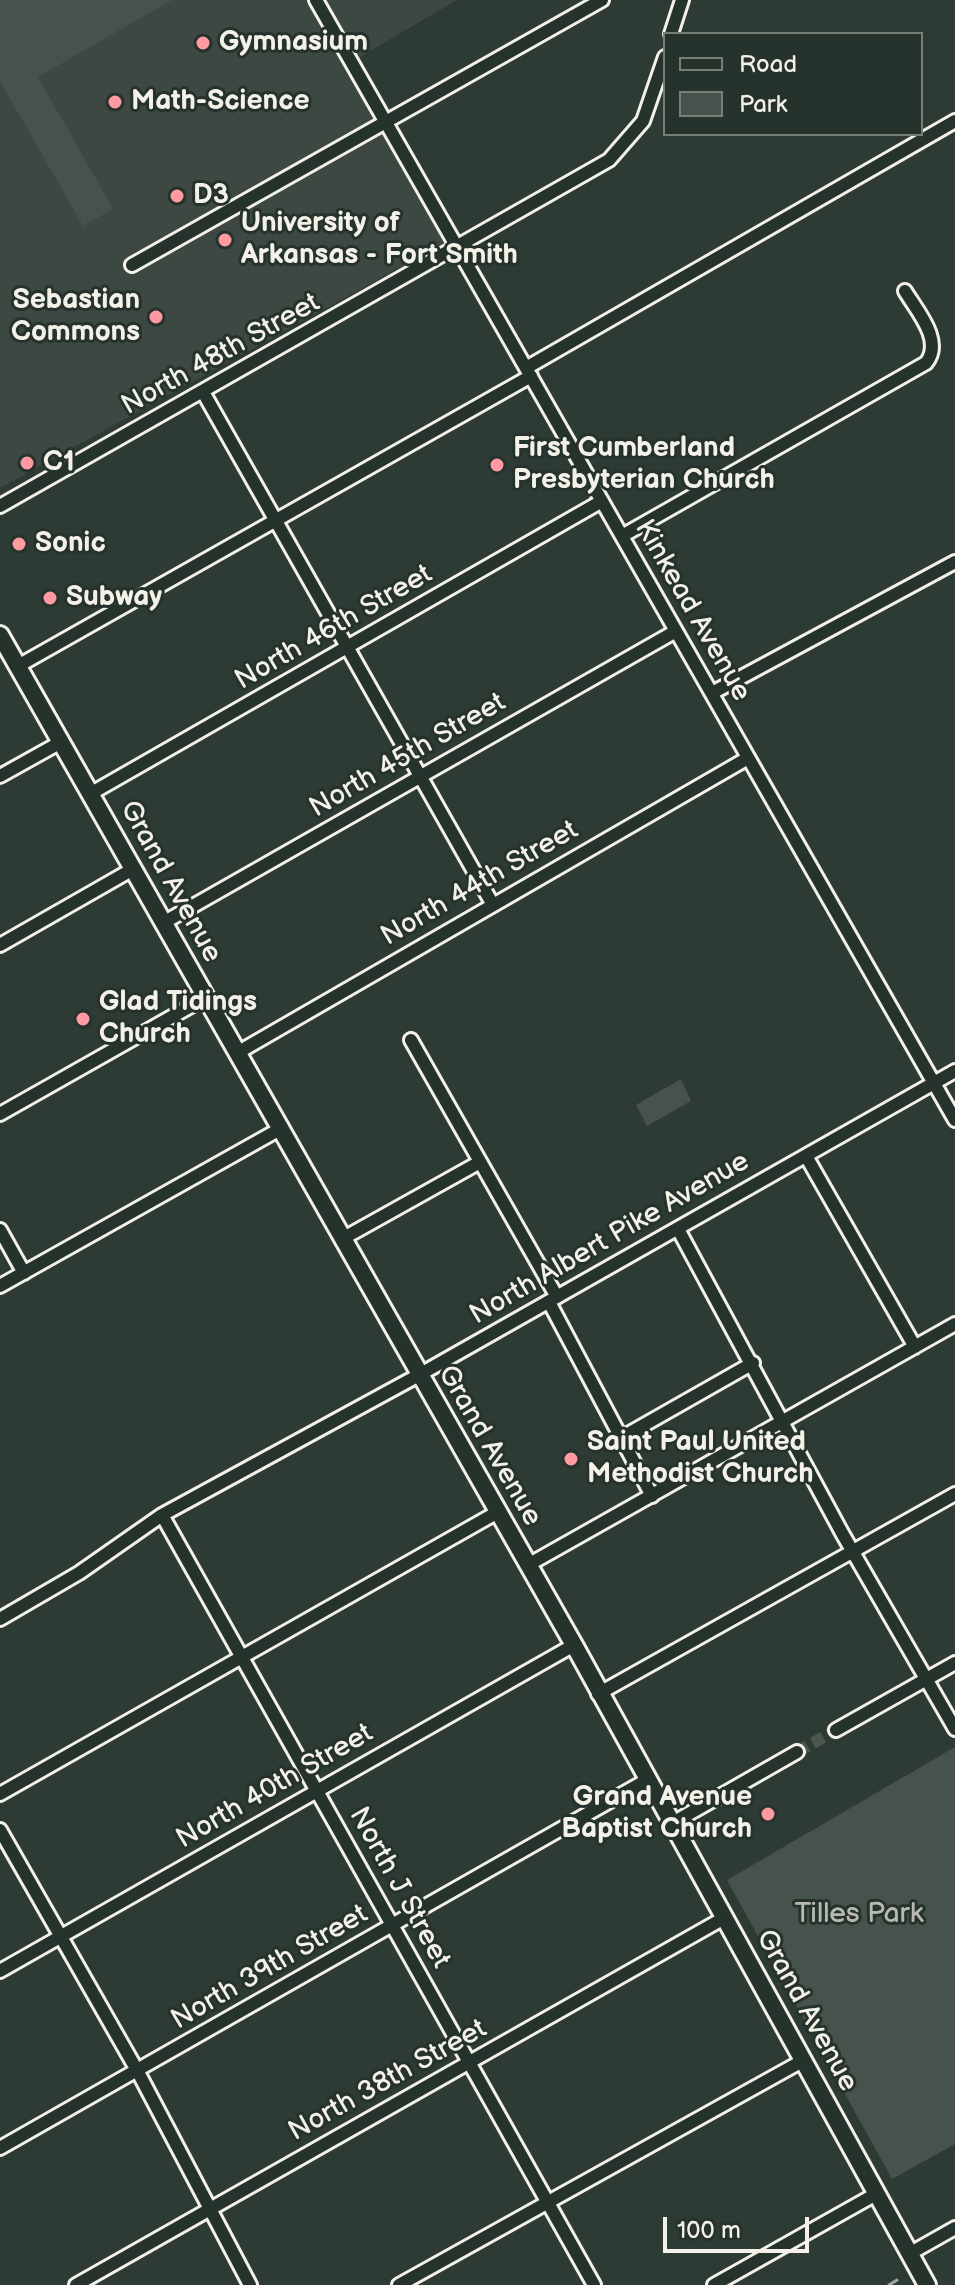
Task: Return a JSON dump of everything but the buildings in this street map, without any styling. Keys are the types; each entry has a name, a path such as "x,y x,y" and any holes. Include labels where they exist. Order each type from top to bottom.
{"main road":[{"name":"Grand Avenue","path":"0,635 496,1513 574,1645 598,1694 927,2285"}],"street":[{"name":"Kinkead Avenue","path":"316,0 955,1120"},
{"path":"132,265 602,0"},
{"path":"672,32 682,0"},
{"name":"North 48th Street","path":"0,506 593,171 616,154 634,135 649,110 663,64"},
{"path":"18,666 275,520 955,121"},
{"path":"622,536 926,363 933,352 932,338 905,291"},
{"path":"203,392 493,905"},
{"name":"North 46th Street","path":"90,794 602,501"},
{"path":"712,693 955,562"},
{"name":"North 45th Street","path":"163,923 676,631"},
{"path":"0,776 61,742"},
{"name":"North 44th Street","path":"237,1053 748,758"},
{"path":"0,945 133,869"},
{"path":"0,1114 205,998"},
{"path":"411,1040 553,1299 652,1496"},
{"name":"North Albert Pike Avenue","path":"0,1619 79,1573 162,1515 419,1375 955,1071"},
{"path":"0,1286 280,1129"},
{"path":"806,1156 915,1347"},
{"path":"342,1239 480,1162"},
{"path":"678,1229 853,1552 955,1729"},
{"path":"0,1230 24,1273"},
{"path":"528,1565 955,1324"},
{"path":"621,1438 753,1363"},
{"path":"598,1694 955,1494"},
{"path":"0,1794 496,1513"},
{"name":"North J Street","path":"162,1515 594,2285"},
{"name":"North 40th Street","path":"0,1971 574,1645"},
{"path":"836,1730 955,1663"},
{"path":"671,1824 797,1752"},
{"name":"North 39th Street","path":"0,2148 647,1780"},
{"path":"0,1830 138,2072 250,2285"},
{"name":"North 38th Street","path":"76,2285 724,1918"},
{"path":"399,2285 804,2060"},
{"path":"714,2285 876,2194"},
{"path":"909,2254 955,2228"}],"shaded area":[{"name":"University of Arkansas - Fort Smith","path":"0,0 457,0 358,58 459,235 0,488"}],"green space":[{"path":"0,0 172,0 38,77 113,209 83,226 0,81"},
{"path":"681,1079 691,1101 647,1126 636,1105"},
{"name":"Tilles Park","path":"955,1747 955,2144 892,2179 727,1880"}],"waterway":[{"path":"889,2285 897,2280"}],"tunnel":[{"path":"797,1752 836,1730"}],"place":[{"name":"Gymnasium","path":"203,43"},
{"name":"Math-Science","path":"115,102"},
{"name":"D3","path":"177,196"},
{"name":"University of Arkansas - Fort Smith","path":"225,240"},
{"name":"Sebastian Commons","path":"156,317"},
{"name":"C1","path":"27,463"},
{"name":"First Cumberland Presbyterian Church","path":"497,465"},
{"name":"Sonic","path":"19,544"},
{"name":"Subway","path":"50,598"},
{"name":"Glad Tidings Church","path":"83,1019"},
{"name":"Saint Paul United Methodist Church","path":"571,1459"},
{"name":"Grand Avenue Baptist Church","path":"768,1814"}]}
